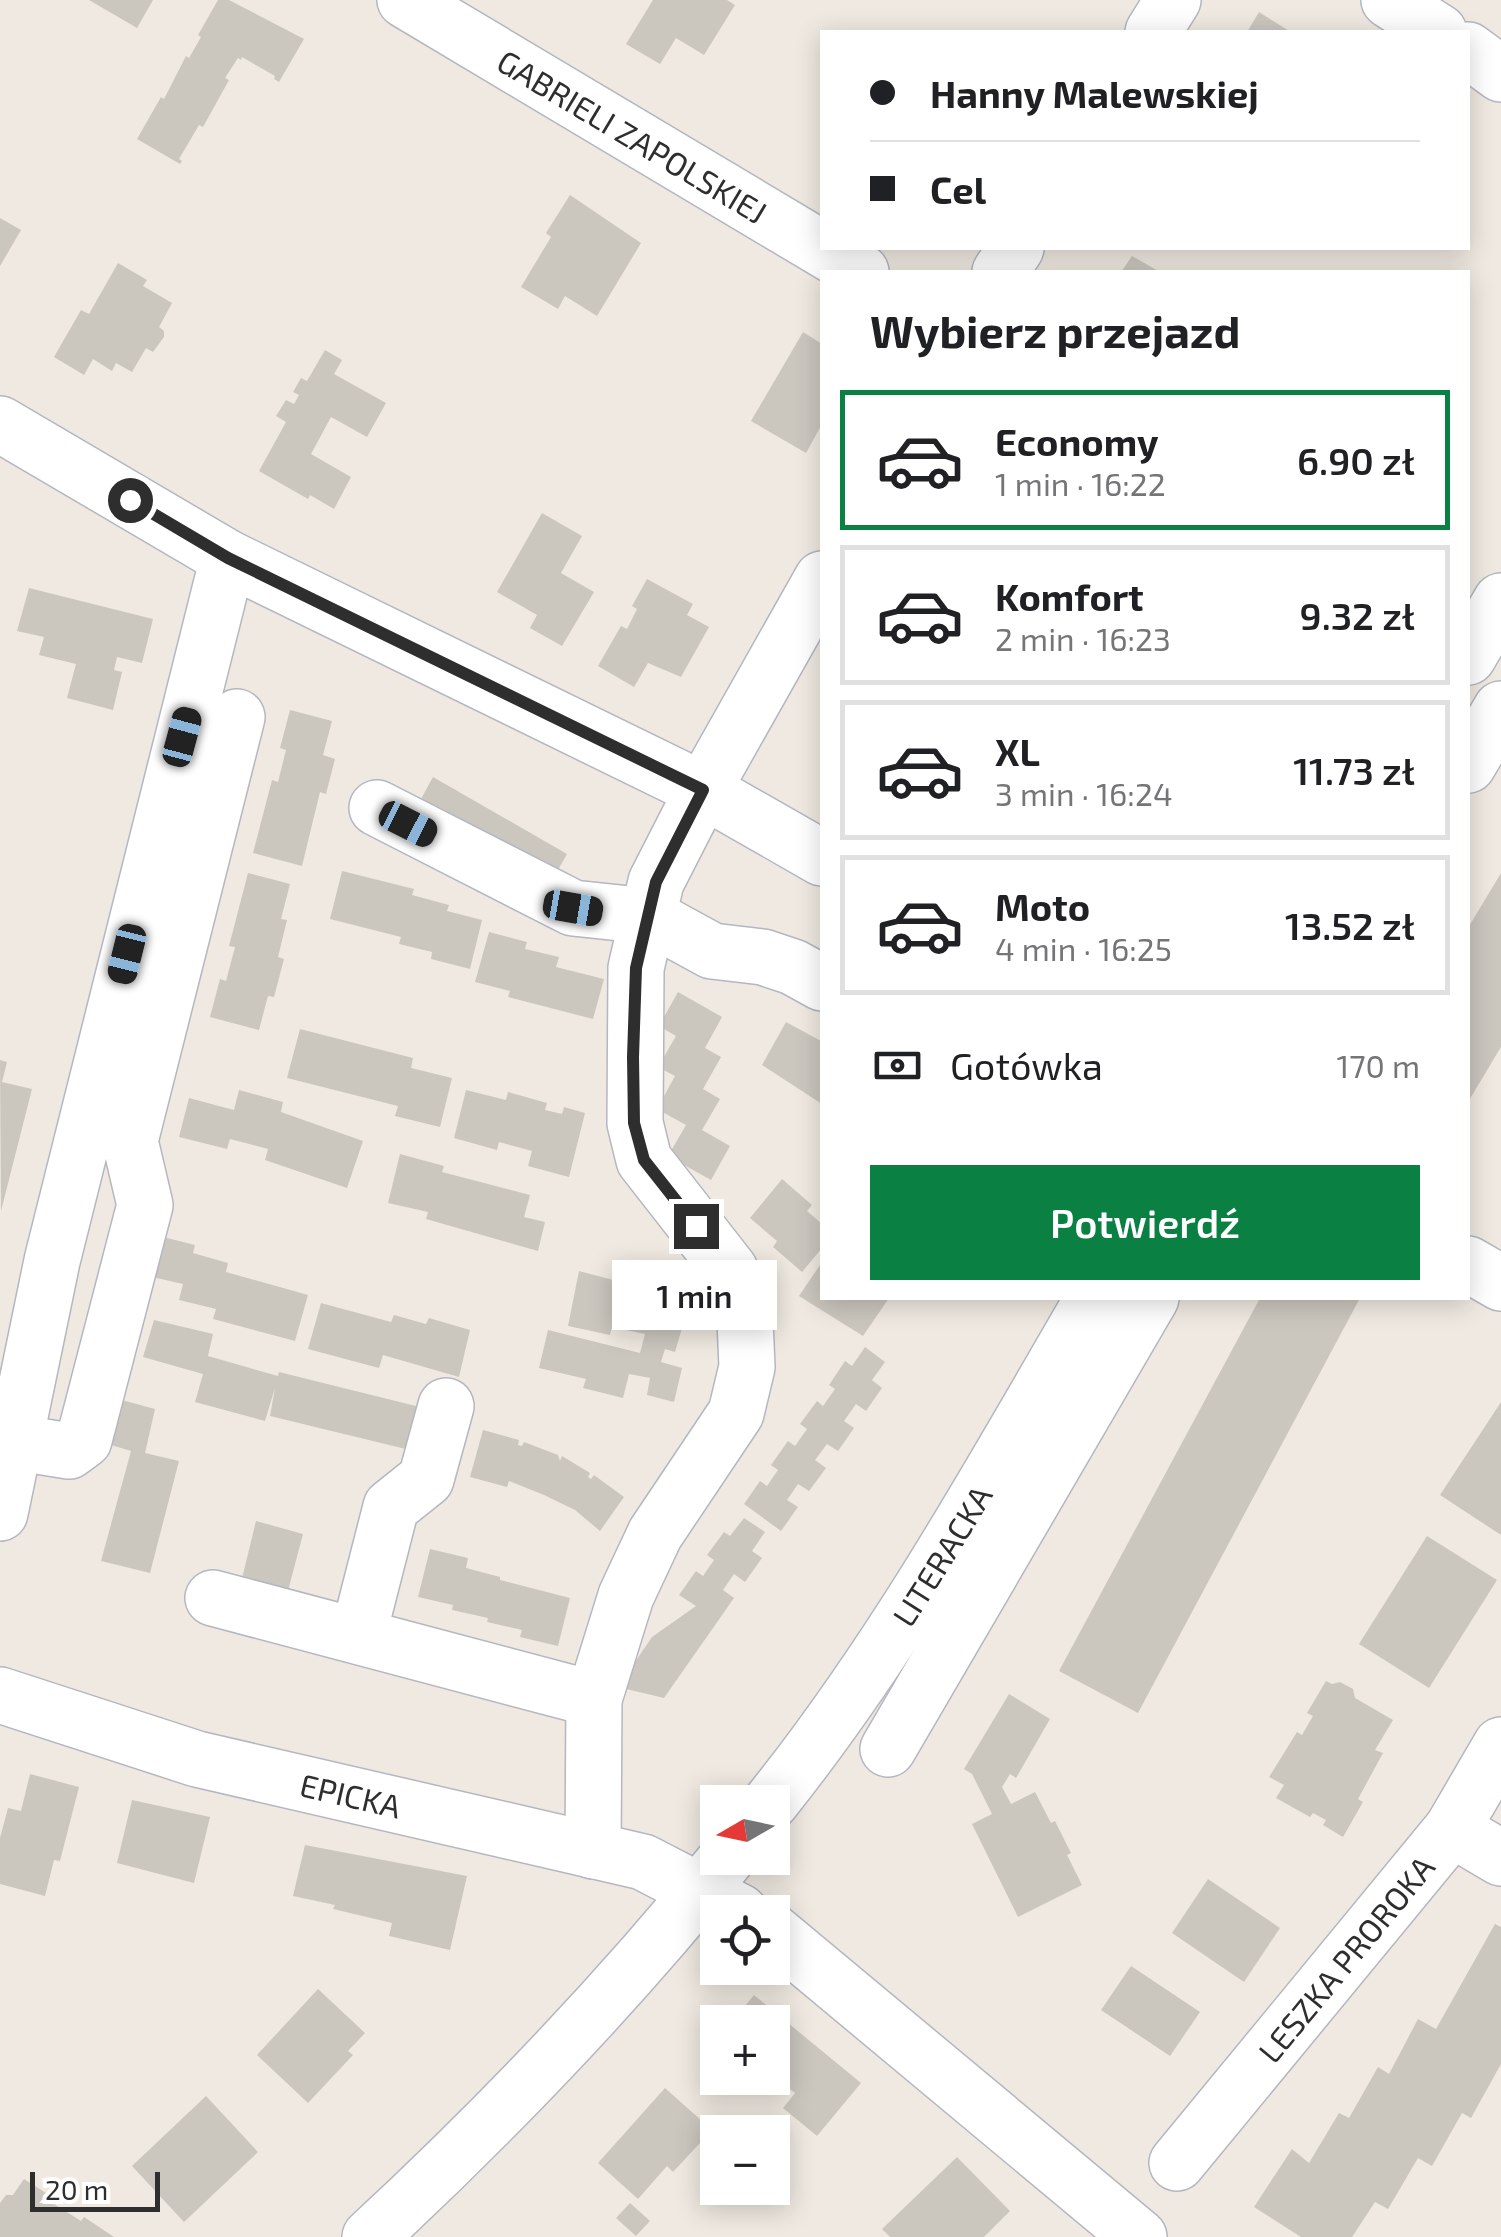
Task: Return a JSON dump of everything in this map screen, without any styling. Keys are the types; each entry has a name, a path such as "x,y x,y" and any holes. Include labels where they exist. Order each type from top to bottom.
{"street":[{"name":"GABRIELI ZAPOLSKIEJ","path":"405,0 820,248"},
{"path":"1154,30 1173,0"},
{"path":"1388,0 1437,30"},
{"path":"1470,51 1501,74"},
{"name":"GABRIELI ZAPOLSKIEJ","path":"824,250 858,270"},
{"path":"0,424 228,558 703,790 820,857"},
{"path":"0,1513 57,1242 228,558"},
{"path":"593,1851 594,1699 626,1596 655,1534 736,1413 747,1366 745,1320 730,1270 644,1160 634,1123 636,968 656,882 820,583"},
{"path":"1470,654 1501,600"},
{"path":"1470,762 1501,709"},
{"path":"13,1442 70,1451 84,1440 144,1205 130,1140 237,717"},
{"path":"377,808 573,908 648,916 712,951 763,957 820,982"},
{"path":"1470,1265 1501,1283"},
{"name":"LITERACKA","path":"784,1785 955,1536 1092,1300"},
{"path":"888,1749 1150,1300"},
{"path":"358,1636 391,1507 426,1479 446,1406"},
{"path":"212,1598 594,1699"},
{"name":"EPICKA","path":"0,1694 198,1759 643,1862 723,1887"},
{"name":"LESZKA PROROKA","path":"1177,2163 1452,1829 1501,1745"},
{"path":"1452,1829 1501,1858"},
{"path":"370,2237 464,2150 723,1887"},
{"path":"790,1946 1127,2234"}],"building":[{"path":"89,0 153,0 137,28"},
{"path":"218,0 229,0 304,39 279,82 275,76 238,58 203,127 199,125 179,159 180,164 137,139 186,56 189,58"},
{"path":"653,0 727,0 735,5 704,55 676,38 660,64 626,44"},
{"path":"1259,12 1288,30 1248,30"},
{"path":"570,195 641,243 597,316 565,296 558,309 521,287 551,237 546,233"},
{"path":"0,218 21,230 0,266"},
{"path":"1132,256 1156,270 1122,270"},
{"path":"118,263 147,280 143,286 172,303 159,327 164,337 153,352 146,348 132,372 116,363 112,371 93,359 84,375 54,357 81,310 89,314"},
{"path":"803,332 820,343 820,428 806,453 751,421"},
{"path":"325,350 342,360 334,374 386,403 367,437 331,417 311,454 351,477 334,509 259,471 286,422 276,416 286,400 294,404 299,395 293,392 301,378 307,381"},
{"path":"542,513 582,536 561,573 594,592 562,646 530,628 537,615 497,592"},
{"path":"647,579 693,604 687,615 709,627 681,677 648,663 634,687 598,666 621,626 627,629 637,609 632,606"},
{"path":"29,588 153,619 142,663 117,657 114,670 122,672 113,710 67,698 76,664 39,655 44,637 17,631"},
{"path":"290,710 332,721 323,755 335,759 326,794 320,792 302,866 253,853 272,780 278,782 286,750 280,748"},
{"path":"433,777 567,854 550,884 416,808"},
{"path":"342,871 414,889 412,895 449,905 447,911 482,920 470,969 431,959 432,952 399,944 401,937 330,919"},
{"path":"248,873 290,884 281,919 287,920 278,957 284,959 274,997 268,996 259,1030 210,1017 220,979 226,981 235,947 229,946"},
{"path":"1501,873 1501,1047 1470,1099 1470,925"},
{"path":"489,932 527,942 525,949 559,957 556,967 604,979 593,1019 508,997 510,991 475,982"},
{"path":"678,992 722,1017 705,1048 721,1057 703,1089 720,1099 702,1130 730,1146 711,1180 668,1156 686,1125 657,1109 675,1076 658,1067 676,1036 659,1026"},
{"path":"786,1022 820,1040 820,1103 762,1065"},
{"path":"300,1029 413,1058 411,1068 452,1078 440,1127 395,1116 398,1106 287,1078"},
{"path":"0,1060 7,1062 2,1082 32,1089 1,1211"},
{"path":"239,1090 283,1102 281,1112 363,1141 347,1188 265,1160 268,1149 230,1139 227,1149 179,1137 189,1098 234,1110"},
{"path":"466,1090 506,1100 508,1092 547,1103 545,1110 562,1114 564,1107 585,1113 569,1177 528,1166 532,1151 499,1142 497,1150 454,1138"},
{"path":"400,1154 444,1166 442,1172 530,1195 524,1217 545,1222 538,1251 426,1219 428,1212 388,1203"},
{"path":"782,1179 812,1205 807,1211 820,1222 820,1250 802,1272 773,1247 777,1241 750,1218"},
{"path":"159,1236 195,1245 193,1253 228,1263 226,1272 308,1295 295,1341 213,1319 216,1309 179,1300 183,1284 148,1276"},
{"path":"820,1265 820,1300 888,1300 863,1336 799,1296"},
{"path":"579,1271 621,1282 623,1273 659,1282 656,1295 689,1304 675,1352 665,1349 661,1362 682,1368 674,1402 647,1395 650,1378 629,1374 623,1398 583,1388 586,1379 539,1368 548,1330 640,1353 645,1334 612,1327 610,1335 568,1326"},
{"path":"1259,1300 1359,1300 1138,1713 1059,1671"},
{"path":"321,1303 391,1322 394,1315 426,1324 429,1318 470,1330 459,1377 383,1355 379,1368 308,1349"},
{"path":"154,1320 213,1334 208,1356 278,1376 279,1372 428,1409 418,1452 270,1416 275,1388 265,1421 195,1402 203,1374 143,1357"},
{"path":"865,1347 885,1362 872,1380 882,1388 866,1411 856,1404 844,1421 854,1428 838,1451 827,1444 815,1460 826,1468 809,1491 798,1484 787,1500 798,1507 781,1531 744,1504 760,1481 767,1486 778,1470 771,1465 788,1441 795,1446 807,1429 800,1424 817,1401 823,1406 835,1389 829,1385 845,1361 852,1366"},
{"path":"118,1399 155,1409 145,1453 179,1461 150,1573 101,1561 131,1451 108,1444"},
{"path":"1501,1402 1501,1535 1440,1495"},
{"path":"483,1430 519,1440 518,1445 524,1442 558,1455 560,1461 562,1456 590,1473 591,1479 594,1475 624,1497 600,1531 575,1510 544,1495 509,1481 507,1487 470,1477"},
{"path":"744,1518 765,1532 752,1551 762,1558 745,1582 734,1574 723,1590 734,1598 664,1698 618,1687 652,1637 696,1606 679,1595 696,1571 703,1576 714,1560 707,1555 724,1532 730,1536"},
{"path":"256,1521 303,1534 284,1606 238,1595"},
{"path":"1427,1536 1497,1580 1429,1688 1359,1644"},
{"path":"430,1549 468,1558 466,1568 500,1580 570,1598 558,1646 520,1637 522,1630 418,1597"},
{"path":"1326,1681 1340,1682 1353,1689 1355,1698 1393,1720 1375,1750 1383,1753 1358,1799 1363,1802 1343,1837 1323,1825 1326,1820 1313,1813 1310,1817 1276,1798 1284,1785 1269,1777 1297,1732 1302,1735 1313,1716 1307,1713"},
{"path":"1009,1694 1050,1719 1016,1778 1010,1774 1002,1787 1011,1804 1035,1792 1051,1823 1055,1821 1082,1885 1018,1917 972,1824 992,1814 972,1774 964,1769"},
{"path":"30,1774 79,1787 60,1861 54,1860 45,1896 0,1884 0,1838 8,1808 21,1811"},
{"path":"132,1800 210,1817 194,1883 117,1863"},
{"path":"305,1845 467,1876 450,1950 389,1936 392,1923 293,1896"},
{"path":"1208,1879 1280,1928 1244,1982 1172,1933"},
{"path":"1495,1924 1501,1927 1501,2064 1471,2118 1462,2113 1432,2166 1418,2158 1388,2209 1375,2202 1352,2237 1301,2237 1254,2207 1292,2149 1309,2163 1339,2113 1349,2118 1378,2067 1389,2074 1418,2019 1436,2029"},
{"path":"1131,1966 1200,2012 1170,2056 1101,2010"},
{"path":"318,1989 365,2033 348,2051 353,2055 308,2103 257,2055"},
{"path":"754,1995 766,2005 746,2005"},
{"path":"790,2025 861,2083 817,2136 783,2108 795,2093 790,2089"},
{"path":"665,2088 700,2119 700,2143 673,2172 667,2166 638,2199 598,2163"},
{"path":"206,2096 258,2152 184,2222 132,2166"},
{"path":"957,2157 1010,2211 984,2237 890,2237 882,2229"},
{"path":"24,2179 57,2200 54,2204 81,2221 84,2217 114,2237 0,2237 0,2203 6,2195 13,2195"},
{"path":"630,2203 650,2221 636,2236 616,2218"}],"route":[{"path":"130,500 228,558 703,790 656,882 636,968 633,1057 634,1123 644,1160 696,1226"}]}
